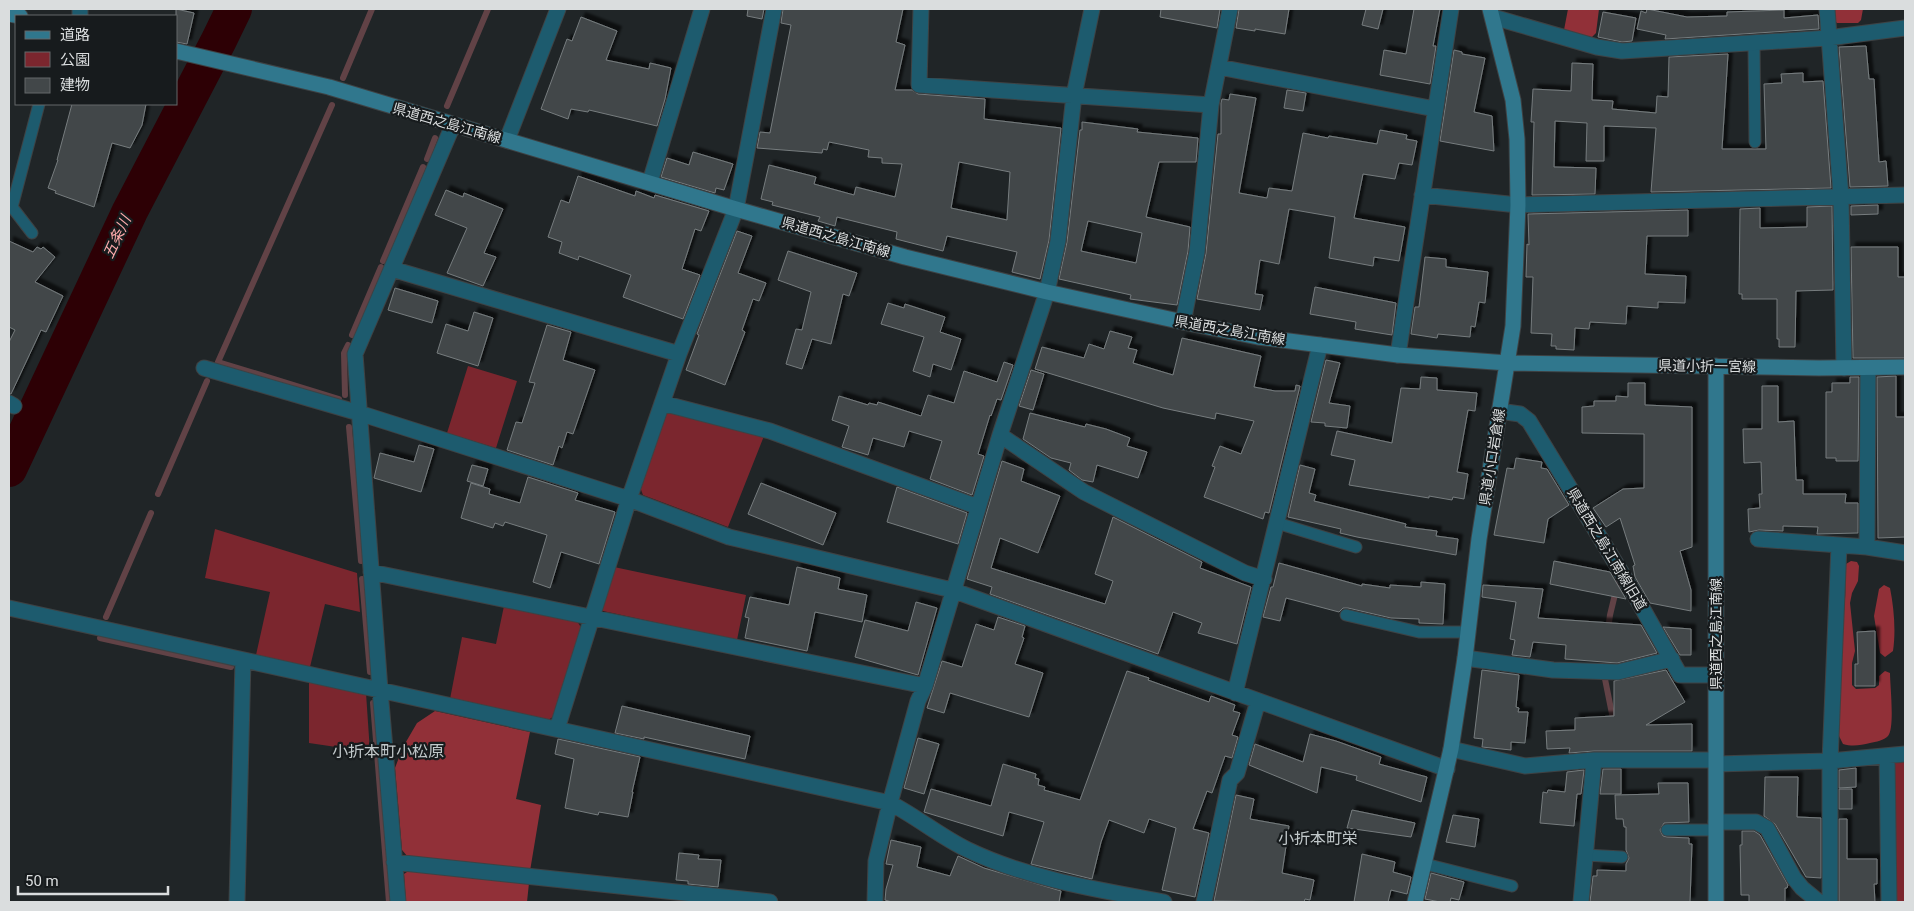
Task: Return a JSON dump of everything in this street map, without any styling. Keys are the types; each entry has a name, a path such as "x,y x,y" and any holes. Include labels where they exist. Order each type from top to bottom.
{"main road":[{"name":"県道小口岩倉線","path":"1415,902 1451,748 1465,658 1479,539 1513,326 1518,205 1518,138 1513,100 1492,13"},
{"name":"県道西之島江南線","path":"183,52 329,87 736,209 905,257 1048,292 1258,337 1398,354 1508,363"},
{"name":"県道小折一宮線","path":"1508,363 1844,368 1905,367"},
{"name":"県道西之島江南線","path":"1716,366 1716,902"}],"street":[{"path":"507,140 558,9"},
{"path":"650,182 702,9"},
{"path":"557,729 629,499 662,403 679,354 736,209 774,9"},
{"path":"921,9 919,85 1211,105"},
{"path":"875,902 876,861 918,702 925,686 952,590 1000,435 1048,292 1058,241 1074,95 1092,9"},
{"path":"1183,322 1197,252 1211,105 1230,9"},
{"path":"1398,354 1451,9"},
{"path":"1827,9 1841,196 1844,368"},
{"path":"1492,13 1598,47 1622,51 1828,38 1905,28"},
{"path":"1219,67 1435,109"},
{"path":"398,902 355,354 453,125"},
{"path":"1422,195 1518,205 1905,195"},
{"path":"392,269 679,354"},
{"path":"1235,693 1320,345"},
{"path":"204,368 359,413 629,499 729,537 952,590 1447,769"},
{"path":"1867,547 1868,368"},
{"path":"662,403 770,431 978,507"},
{"name":"県道西之島江南線旧道","path":"1499,411 1520,414 1529,420 1632,590 1680,675 1716,675"},
{"path":"1000,435 1084,492 1237,569 1264,579"},
{"path":"1758,539 1867,547 1905,553"},
{"path":"1830,902 1830,760 1839,545"},
{"path":"371,572 925,686"},
{"path":"9,608 890,803 968,850 1004,865 1113,892 1164,902"},
{"path":"1465,658 1553,670 1618,672 1672,660"},
{"path":"237,902 243,660"},
{"path":"1204,902 1230,780 1237,773 1258,701"},
{"path":"1451,748 1525,766 1594,760 1716,762 1830,760 1905,754"},
{"path":"1887,756 1889,902"},
{"path":"1581,902 1594,760"},
{"path":"1716,826 1756,822 1762,824 1767,828 1794,878 1802,888 1819,902"},
{"path":"394,862 770,902"}],"lane":[{"path":"1754,44 1755,142"},
{"path":"32,233 12,207 39,105"},
{"path":"1277,523 1356,547"},
{"path":"1346,615 1419,632 1468,632"},
{"path":"1667,830 1716,826"},
{"path":"1586,855 1622,857"},
{"path":"1425,864 1512,886"}],"green space":[{"path":"468,366 517,381 496,448 447,433"},
{"path":"674,411 764,436 728,527 643,495 640,487 665,415"},
{"path":"215,529 357,573 360,612 325,604 310,667 256,655 270,592 205,578"},
{"path":"614,567 746,595 737,640 603,611 601,608"},
{"path":"504,606 577,621 582,629 554,716 547,721 450,699 462,637 496,644"},
{"path":"309,681 366,693 370,752 309,743"},
{"path":"1905,760 1905,902 1896,902 1894,761"}],"shaded area":[{"path":"1568,9 1599,9 1596,33 1592,37 1582,37 1564,30"},
{"path":"1834,9 1863,9 1861,20 1858,23 1837,23 1834,20"},
{"path":"1851,561 1857,562 1859,566 1858,581 1852,593 1850,603 1855,651 1852,663 1852,685 1856,689 1875,688 1879,685 1879,676 1885,671 1890,673 1892,706 1888,736 1884,739 1854,746 1843,744 1839,736 1845,568 1846,564"},
{"path":"1884,585 1890,588 1894,628 1893,651 1885,657 1880,653 1874,616 1879,589"},
{"path":"435,711 530,732 516,799 541,805 530,871 408,857 402,850 395,768 403,747 417,723"},
{"path":"410,870 529,883 527,902 406,902 404,874"}],"building":[{"path":"176,9 194,13 187,44 178,42 178,15 176,15"},
{"path":"748,9 764,9 762,19 747,16"},
{"path":"783,9 903,9 896,42 905,45 895,90 912,90 918,94 985,99 984,119 1061,128 1049,240 1040,279 1012,272 1017,252 947,236 943,251 896,239 897,232 837,217 835,226 818,221 820,217 772,205 773,202 761,199 769,165 816,177 814,184 854,195 856,187 895,197 902,164 882,163 882,158 868,157 869,150 829,142 827,150 823,149 822,153 757,148 760,132 770,133 791,25 781,23","holes":["959,162 1010,172 1007,220 951,208"]},
{"path":"1161,9 1220,9 1217,28 1160,17"},
{"path":"1239,9 1289,9 1285,34 1236,28"},
{"path":"1366,9 1383,9 1378,29 1362,25"},
{"path":"1414,9 1440,9 1433,46 1436,46 1430,84 1380,75 1384,50 1406,54"},
{"path":"1647,9 1687,17 1727,16 1727,12 1784,10 1784,18 1818,15 1819,29 1665,39 1666,35 1637,29 1641,11 1646,13"},
{"path":"1603,12 1636,18 1632,41 1622,42 1598,37"},
{"path":"581,17 617,31 606,60 649,69 650,63 671,68 657,126 589,110 588,112 571,109 568,119 541,109 567,39 572,41"},
{"path":"1866,46 1869,79 1874,79 1879,162 1886,161 1888,186 1850,187 1839,47"},
{"path":"1454,50 1462,52 1462,54 1485,58 1474,112 1492,116 1494,151 1440,141"},
{"path":"1728,54 1722,149 1766,149 1764,84 1782,83 1781,74 1803,73 1803,82 1823,81 1831,188 1651,192 1656,128 1604,126 1604,161 1586,161 1587,123 1555,121 1554,167 1596,168 1595,194 1532,195 1534,122 1531,122 1533,89 1571,91 1572,63 1593,64 1592,100 1613,101 1612,109 1656,113 1657,96 1668,97 1669,57"},
{"path":"1287,90 1306,93 1303,111 1284,108"},
{"path":"1230,94 1256,98 1239,193 1267,198 1269,188 1292,191 1303,133 1377,144 1380,130 1407,135 1406,139 1417,141 1412,165 1399,163 1395,179 1363,174 1354,218 1405,227 1399,261 1374,257 1373,266 1329,258 1335,217 1289,209 1279,264 1260,260 1255,294 1263,295 1260,310 1197,299 1206,253 1218,134 1221,134 1221,103 1222,99 1229,100"},
{"path":"72,105 146,105 142,125 130,148 112,143 94,207 55,193 56,191 48,188"},
{"path":"1082,122 1138,129 1137,132 1198,138 1196,162 1159,162 1146,217 1190,227 1188,251 1177,305 1130,299 1131,295 1059,279 1067,242 1080,130 1082,130","holes":["1088,221 1142,233 1136,263 1081,251"]},
{"path":"693,152 733,164 724,190 716,188 715,193 661,177 667,158 689,165"},
{"path":"578,176 635,196 636,191 654,198 655,195 709,211 701,231 695,229 682,269 700,275 683,319 623,297 631,275 579,256 578,260 559,253 562,242 548,237 561,200 569,203"},
{"path":"446,190 463,197 464,193 503,209 484,253 496,257 483,286 447,273 467,228 435,215"},
{"path":"1878,205 1878,214 1851,215 1851,206"},
{"path":"1832,206 1833,290 1796,291 1795,347 1779,347 1779,339 1777,339 1777,299 1742,299 1742,294 1739,294 1740,209 1760,208 1760,228 1807,227 1807,207"},
{"path":"1688,210 1688,236 1647,236 1645,274 1686,276 1685,303 1658,302 1658,308 1627,306 1626,324 1590,322 1589,329 1575,328 1574,350 1556,349 1556,346 1551,346 1552,334 1531,333 1533,277 1526,277 1527,244 1529,245 1528,214"},
{"path":"737,231 752,236 738,273 766,283 759,301 753,299 742,330 745,332 725,385 686,370 699,335 697,334"},
{"path":"9,241 33,252 37,247 41,249 43,247 55,257 35,282 63,296 46,332 41,330 11,394 9,394 9,342 15,330 9,327"},
{"path":"1851,247 1898,247 1898,277 1905,277 1905,358 1853,358"},
{"path":"788,251 857,273 849,296 843,294 831,344 812,339 802,369 786,364 796,329 802,330 811,292 778,280"},
{"path":"1425,257 1446,259 1446,267 1488,272 1485,303 1479,302 1475,327 1471,326 1470,337 1438,334 1437,338 1411,334 1415,307 1419,307"},
{"path":"1315,287 1396,303 1392,335 1355,329 1356,322 1310,314"},
{"path":"395,288 438,301 432,323 388,310"},
{"path":"888,303 904,308 905,304 945,317 940,332 961,339 951,370 933,364 930,377 913,371 924,337 881,324"},
{"path":"474,312 493,318 478,366 437,353 446,324 468,331"},
{"path":"547,325 571,332 563,360 595,370 573,434 567,432 562,448 559,446 553,465 507,450 516,422 522,423 535,383 529,382"},
{"path":"1110,331 1132,337 1128,348 1137,350 1133,363 1173,375 1182,338 1261,356 1254,387 1275,391 1295,391 1296,385 1300,386 1269,513 1265,512 1263,519 1204,497 1215,467 1212,466 1220,446 1241,454 1254,421 1216,413 1215,419 1163,408 1035,369 1042,347 1084,358 1089,344 1104,349"},
{"path":"1326,360 1340,363 1329,403 1350,406 1347,428 1325,426 1325,423 1311,422"},
{"path":"1004,362 1013,365 1001,400 997,399 990,415 978,454 984,456 972,495 930,479 942,441 909,431 904,447 873,438 868,455 842,447 849,426 832,420 839,396 868,405 869,403 877,405 878,402 921,416 928,395 954,403 964,371 997,382"},
{"path":"1031,370 1044,374 1033,410 1019,406"},
{"path":"1896,376 1896,417 1905,417 1905,537 1878,538 1877,377"},
{"path":"1421,377 1437,378 1437,390 1477,393 1475,411 1468,410 1457,472 1468,474 1464,499 1453,497 1452,500 1429,496 1429,498 1349,485 1355,460 1331,455 1337,431 1392,443 1401,388 1420,389"},
{"path":"1850,377 1859,377 1858,461 1836,461 1836,458 1826,458 1826,392 1832,392 1832,383 1850,383"},
{"path":"1628,383 1645,383 1645,405 1692,407 1692,547 1680,551 1691,590 1691,611 1650,603 1635,577 1633,566 1635,565 1620,518 1606,527 1593,508 1623,489 1644,488 1644,434 1582,433 1582,407 1594,406 1594,401 1616,401 1616,396 1628,397"},
{"path":"1762,386 1778,386 1778,422 1794,421 1796,480 1803,480 1803,494 1846,494 1845,503 1858,503 1858,533 1817,534 1818,527 1783,526 1783,531 1759,530 1749,532 1748,509 1760,508 1759,494 1762,494 1761,462 1744,463 1743,429 1762,429"},
{"path":"1030,413 1085,427 1086,424 1106,429 1130,438 1127,446 1147,452 1138,478 1097,465 1093,482 1082,480 1069,470 1071,463 1051,458 1023,439"},
{"path":"419,445 434,449 421,492 374,478 380,453 414,462"},
{"path":"1516,458 1542,462 1541,468 1547,469 1569,505 1548,519 1544,543 1494,535 1507,468 1514,469"},
{"path":"1002,461 1024,469 1021,481 1060,496 1038,553 1000,538 991,568 1105,604 1113,581 1095,574 1113,517 1202,562 1200,568 1251,587 1237,644 1198,633 1202,623 1173,612 1158,654 990,594 992,587 967,579"},
{"path":"472,465 488,469 483,486 467,481"},
{"path":"1300,465 1315,469 1309,493 1316,495 1314,501 1406,524 1405,527 1437,531 1436,536 1458,539 1456,555 1357,537 1340,533 1341,529 1288,517"},
{"path":"528,477 578,493 575,500 615,512 599,564 561,552 550,588 533,582 547,535 505,522 503,526 495,523 493,528 461,518 471,483 490,489 489,494 520,503"},
{"path":"761,483 836,513 823,545 748,514"},
{"path":"897,487 967,513 958,544 887,522"},
{"path":"1554,561 1610,572 1626,599 1550,584"},
{"path":"1279,563 1362,586 1362,584 1390,588 1390,585 1421,587 1421,582 1445,584 1443,624 1419,623 1419,619 1391,618 1348,608 1343,608 1339,612 1286,598 1280,621 1263,617"},
{"path":"797,567 840,578 838,589 867,595 862,622 815,612 807,651 745,638 749,618 745,617 750,597 789,605"},
{"path":"1483,585 1543,589 1538,618 1641,625 1657,653 1617,663 1565,659 1566,645 1533,642 1530,657 1512,655 1515,640 1510,639 1516,602 1482,597"},
{"path":"916,602 937,608 918,675 855,657 865,620 908,631"},
{"path":"998,617 1025,626 1022,637 1024,638 1015,664 1043,673 1029,717 950,693 944,713 927,708 942,661 962,667 976,624 994,630"},
{"path":"1663,627 1691,629 1691,655 1680,655"},
{"path":"1875,631 1875,686 1855,686 1855,664 1858,664 1857,632"},
{"path":"1482,670 1519,675 1516,707 1519,708 1518,712 1528,712 1525,743 1511,742 1511,750 1482,747 1483,739 1474,738"},
{"path":"1666,670 1685,702 1646,725 1692,724 1692,751 1594,751 1569,753 1570,748 1547,749 1546,731 1575,730 1575,718 1614,716 1614,681"},
{"path":"1127,671 1209,702 1211,696 1235,705 1233,711 1240,713 1232,735 1238,737 1232,758 1225,756 1212,793 1207,791 1193,829 1209,833 1195,897 1162,890 1176,828 1149,819 1144,833 1109,820 1101,842 1092,879 1031,864 1044,822 1009,812 1003,836 924,812 931,789 991,806 1003,764 1036,774 1035,778 1039,779 1038,785 1045,787 1044,790 1080,800"},
{"path":"622,706 750,736 745,759 644,737 644,739 615,733"},
{"path":"1310,734 1381,757 1379,764 1427,777 1421,802 1356,780 1357,776 1321,767 1317,793 1249,765 1255,744 1303,762"},
{"path":"918,738 939,744 924,794 904,788"},
{"path":"558,739 640,757 628,817 599,812 598,815 565,808 574,759 555,754"},
{"path":"1856,768 1856,787 1839,788 1839,770"},
{"path":"1603,769 1621,769 1621,794 1600,794"},
{"path":"1584,770 1581,794 1577,794 1574,826 1540,823 1543,792 1547,793 1548,790 1565,792 1567,772"},
{"path":"1765,777 1798,777 1797,817 1821,818 1821,878 1806,877 1775,824 1764,816"},
{"path":"1658,783 1688,783 1689,822 1664,823 1660,830 1663,836 1689,838 1689,844 1692,844 1690,902 1590,902 1593,876 1597,876 1597,870 1626,871 1626,864 1629,858 1626,850 1626,827 1624,827 1623,819 1616,819 1615,795 1659,794"},
{"path":"1839,789 1852,789 1852,809 1839,809"},
{"path":"1236,795 1254,799 1250,819 1289,826 1282,873 1314,880 1310,900 1305,899 1304,902 1214,901"},
{"path":"1352,810 1415,823 1411,837 1347,828"},
{"path":"1453,815 1479,819 1475,847 1446,842"},
{"path":"1839,819 1847,819 1847,859 1877,859 1877,884 1874,884 1875,902 1839,902"},
{"path":"1742,831 1754,831 1760,835 1788,885 1785,888 1785,902 1749,902 1749,895 1741,895 1740,845 1742,845"},
{"path":"891,840 921,847 917,867 950,876 958,856 984,868 1061,891 1059,902 892,902 885,900 893,865 886,864"},
{"path":"679,853 699,855 698,859 721,860 718,887 688,884 688,881 676,880"},
{"path":"1362,854 1395,862 1393,872 1411,877 1407,894 1391,890 1388,902 1354,902"},
{"path":"1431,873 1464,882 1459,900 1451,898 1450,902 1440,902 1425,899"}],"waterway":[{"name":"五条川","path":"9,469 130,211 234,9"},
{"path":"343,78 372,9"},
{"path":"447,106 488,9"},
{"path":"332,105 218,362 339,399"},
{"path":"427,159 435,138"},
{"path":"383,261 423,167"},
{"path":"352,335 381,267"},
{"path":"345,395 344,353 348,345"},
{"path":"158,494 207,381"},
{"path":"349,427 361,561"},
{"path":"106,617 151,513"},
{"path":"362,579 370,672"},
{"path":"1608,630 1618,582"},
{"path":"100,638 231,667"},
{"path":"1605,679 1614,724"},
{"path":"373,703 389,902"}],"district":[{"name":"小折本町小松原","path":"388,751"},
{"name":"小折本町栄","path":"1318,838"}]}
